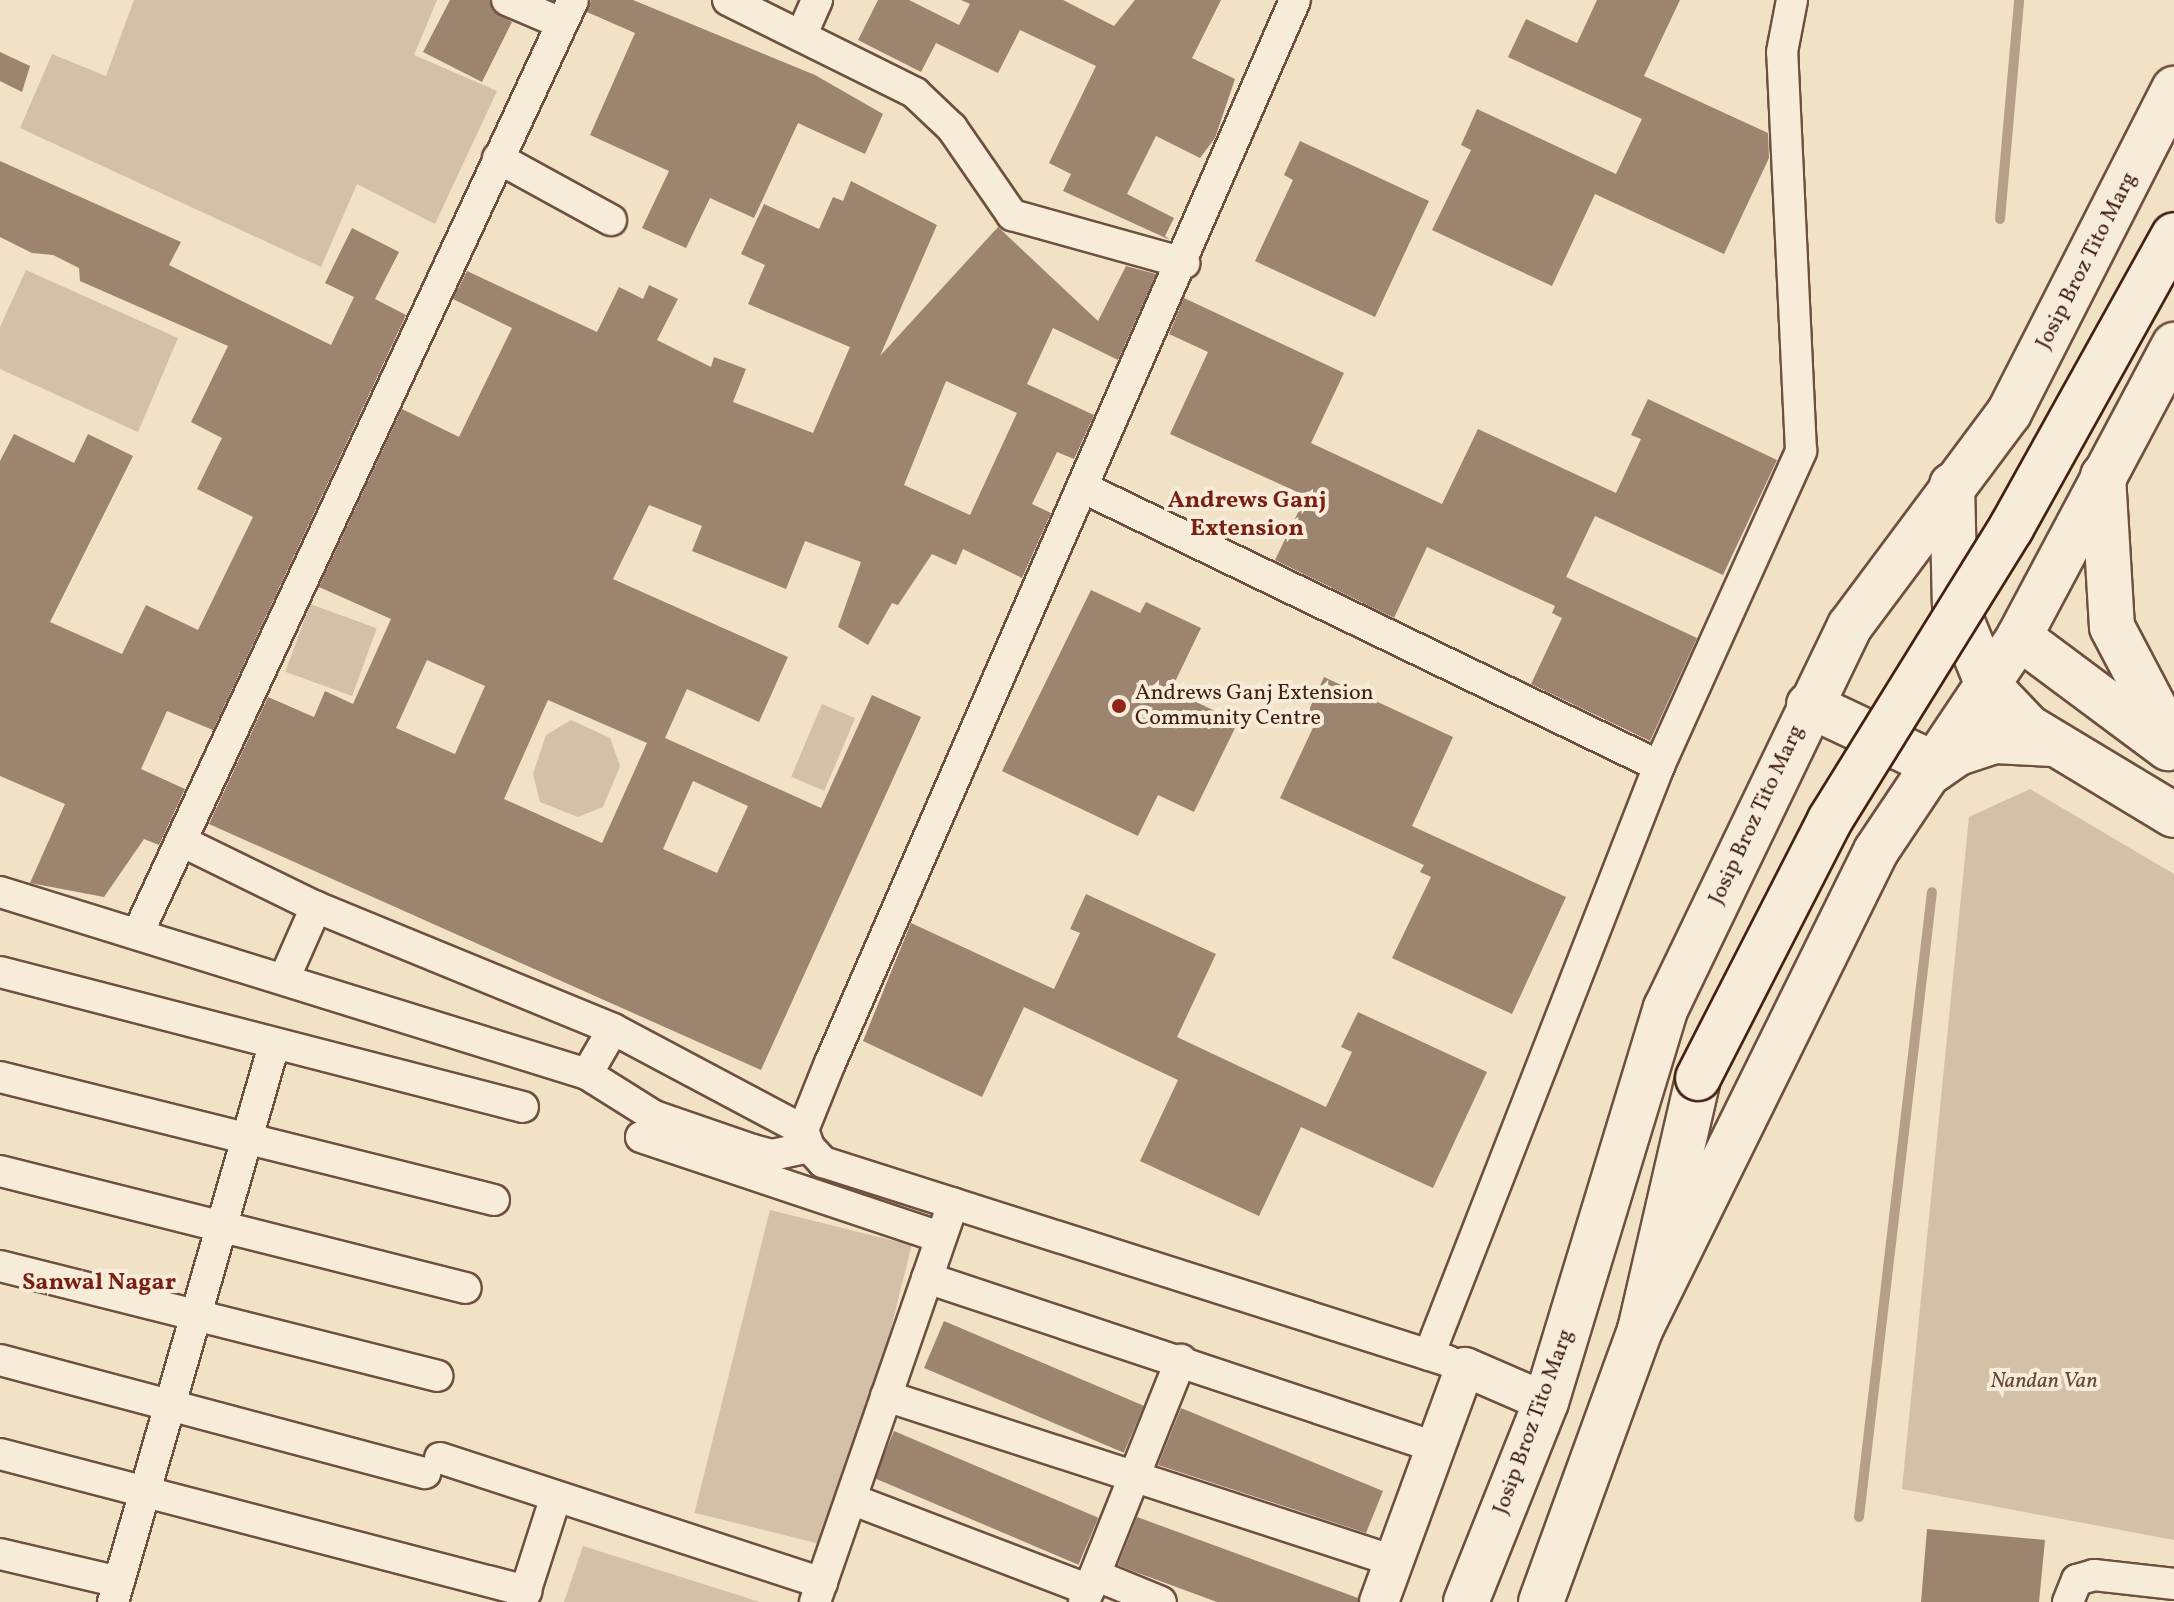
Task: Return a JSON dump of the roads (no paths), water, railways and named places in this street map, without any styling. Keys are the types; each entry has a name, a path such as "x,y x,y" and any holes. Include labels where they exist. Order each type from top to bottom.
{"main road":[{"name":"Josip Broz Tito Marg","path":"1466,1602 1546,1402 1666,1008 1809,705 1850,626 1952,485 2009,413 2174,89"},
{"path":"1640,1330 1698,1078 1830,820 2011,528 2174,235"},
{"path":"1541,1602 1640,1330 1876,851 2019,637 2174,345"},
{"path":"2103,474 2112,627 2174,745"},
{"path":"1952,485 1955,605 1988,685 2053,744 2174,815"},
{"path":"2019,637 2174,753"},
{"path":"1809,705 1930,770"},
{"path":"1930,770 1976,745 2014,739 2053,744"}],"street":[{"path":"138,933 567,12 507,0"},
{"path":"728,0 802,34 915,93 952,128 1012,215 1184,263"},
{"path":"802,34 817,0"},
{"path":"0,892 285,977 587,1074 654,1116 753,1150 772,1155 806,1139 1295,0"},
{"path":"1379,1602 1435,1447 1447,1361 1659,766 1801,451 1782,52 1792,0"},
{"path":"498,158 611,220"},
{"path":"1084,488 1659,766"},
{"path":"181,841 316,907 613,1029 806,1139 823,1162 1447,1361 1546,1402"},
{"path":"285,977 316,907"},
{"path":"0,972 523,1107"},
{"path":"587,1074 613,1029"},
{"path":"0,1554 116,1592 274,1045"},
{"path":"0,1077 494,1200"},
{"path":"641,1137 940,1237"},
{"path":"0,1171 466,1288"},
{"path":"0,1360 556,1496 819,1592 953,1203"},
{"path":"0,1266 195,1318 437,1376"},
{"path":"927,1278 1435,1447"},
{"path":"1089,1589 1181,1360"},
{"path":"886,1396 1394,1561"},
{"path":"0,1454 524,1597 556,1496"},
{"path":"851,1499 1089,1589 1161,1602"},
{"path":"2068,1602 2077,1580 2094,1575 2174,1584"}],"waterway":[{"path":"2000,219 2019,0"},
{"path":"1859,1517 1932,892"}],"place":[{"name":"Andrews Ganj Extension Community Centre","path":"1119,706"}],"district":[{"name":"Andrews Ganj Extension","path":"1247,516"},
{"name":"Sanwal Nagar","path":"99,1284"}],"park label":[{"name":"Nandan Van","path":"2044,1382"}]}
